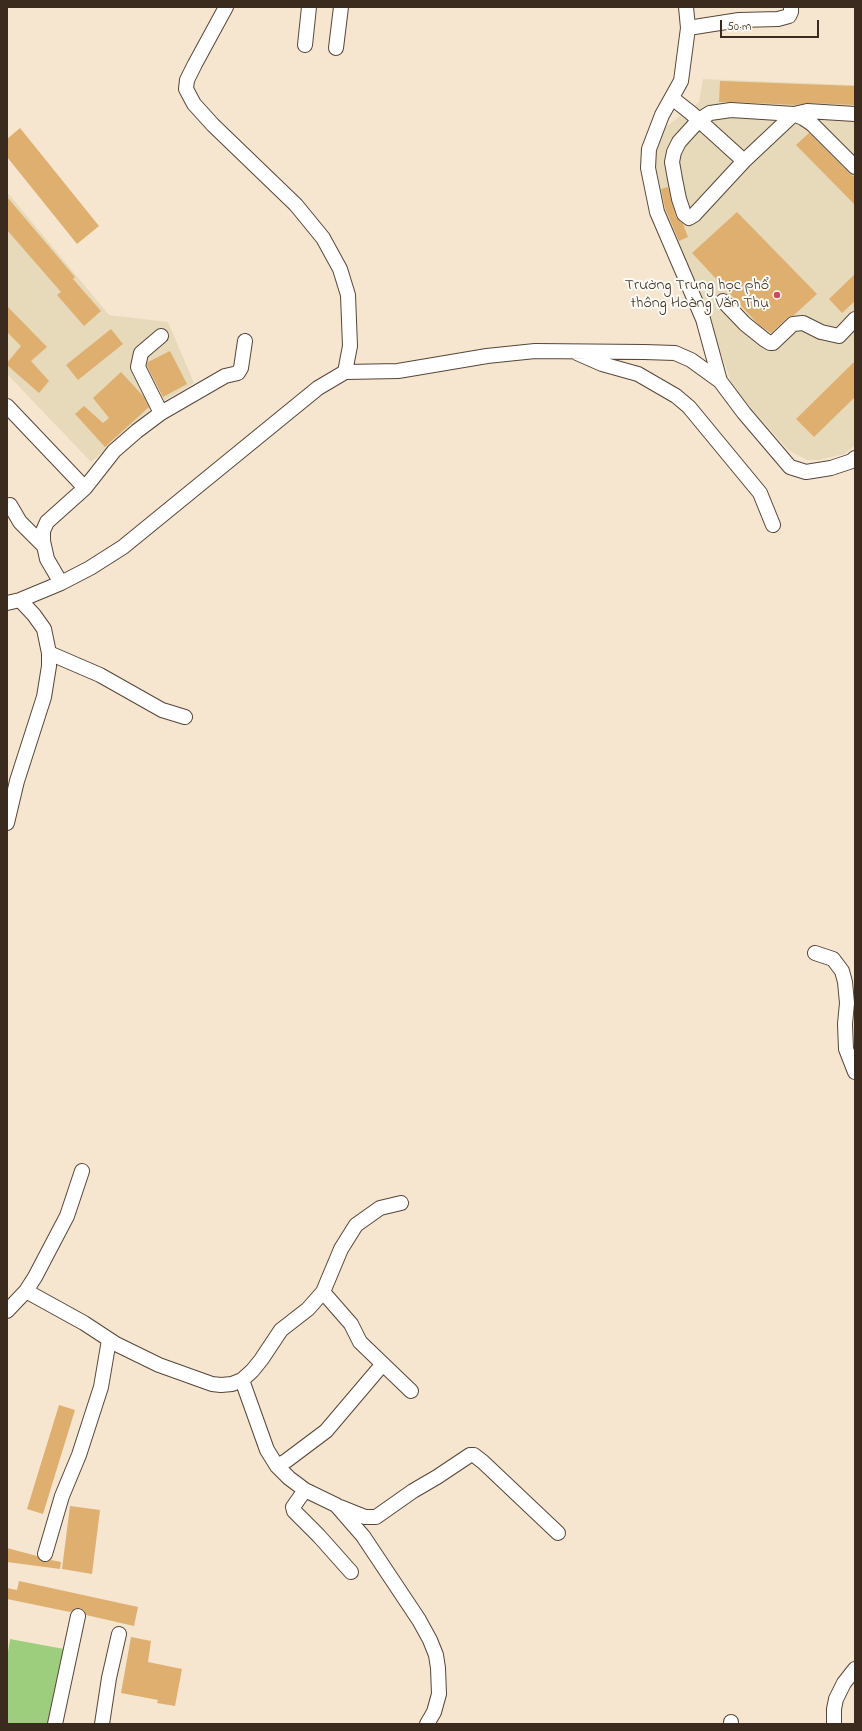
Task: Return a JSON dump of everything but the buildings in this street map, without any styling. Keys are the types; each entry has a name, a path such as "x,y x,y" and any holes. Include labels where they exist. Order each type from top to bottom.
{"street":[{"path":"226,7 187,80 186,89 194,104 213,125 296,205 326,244 340,269 348,295 350,346 345,372"},
{"path":"305,45 309,7"},
{"path":"336,48 341,7"},
{"path":"686,7 688,28 681,81 662,115 650,149 648,168 657,212 703,319 720,381"},
{"path":"688,28 739,20 789,16 791,7"},
{"path":"672,98 699,120 744,161"},
{"path":"794,114 744,161 694,215 689,218 684,214 679,199 672,162 674,152 679,142 699,120 710,113 731,110 794,114 807,111 855,114"},
{"path":"794,114 812,124 853,161"},
{"path":"723,301 746,324 770,343 773,343 793,324 802,323 821,332 839,336 855,320"},
{"path":"161,336 141,353 138,367 161,413"},
{"path":"61,583 47,559 44,546 43,531 47,522 85,488 114,451 161,413 226,376 238,372 245,341"},
{"path":"13,602 61,583 90,568 123,547 318,388 345,372 398,371 487,356 535,351 675,353 692,360 720,381 744,413 790,468 806,472 825,469 852,461 855,458"},
{"path":"574,351 602,364 638,374 676,396 689,407 760,493 773,525"},
{"path":"7,406 85,488"},
{"path":"10,506 20,522 44,546"},
{"path":"7,823 17,781 44,697 49,653 44,629 34,615 13,602"},
{"path":"49,653 100,675 162,710 186,717"},
{"path":"815,953 833,959 842,970 848,1003 845,1024 846,1049 855,1072"},
{"path":"7,1311 26,1291 67,1216 82,1171"},
{"path":"26,1291 84,1323 109,1340 159,1365 212,1384 226,1384 242,1380 261,1360 280,1330 308,1309 323,1292 341,1249 356,1225 380,1208 401,1202"},
{"path":"323,1292 351,1324 360,1342 382,1365 411,1391"},
{"path":"45,1554 62,1496 79,1455 101,1387 109,1340"},
{"path":"277,1466 326,1431 382,1365"},
{"path":"242,1380 267,1450 277,1466 289,1478 305,1490 365,1517 376,1517 413,1490 437,1477 470,1455 474,1455 558,1534"},
{"path":"305,1490 293,1508 294,1511 351,1572"},
{"path":"336,1505 367,1541 419,1620 430,1640 436,1655 439,1694 434,1712 427,1724"},
{"path":"56,1724 78,1616"},
{"path":"102,1724 109,1678 119,1634"},
{"path":"834,1724 836,1699 844,1683 855,1669"}],"shaded area":[{"name":"Trường Trung học phổ thông Hoàng Văn Thụ","path":"703,79 855,85 855,445 845,454 819,460 807,460 788,450 733,388 712,327 684,263 653,183 653,161 660,131 699,102"},
{"path":"7,192 109,315 168,322 194,383 151,409 91,462 7,374"}],"green space":[{"path":"10,1639 64,1649 51,1724 7,1724 7,1658"}],"place":[{"name":"Trường Trung học phổ thông Hoàng Văn Thụ","path":"777,295"}]}
